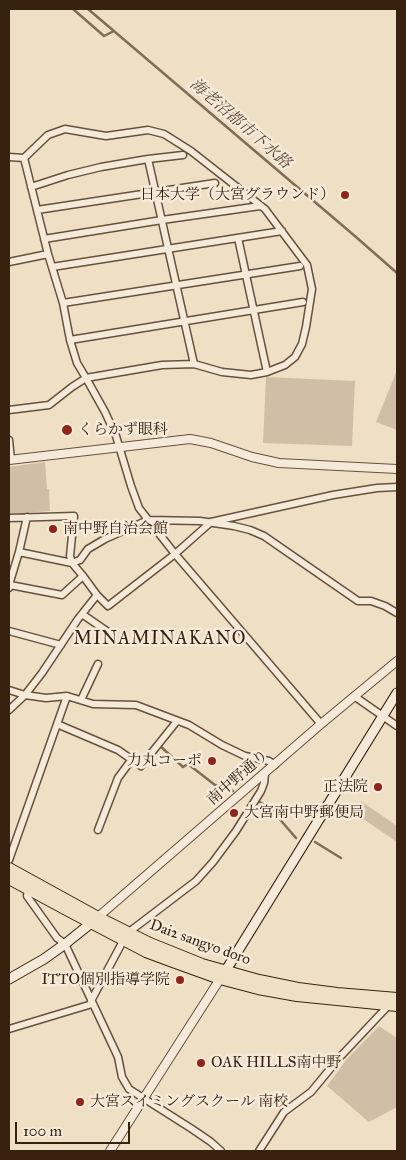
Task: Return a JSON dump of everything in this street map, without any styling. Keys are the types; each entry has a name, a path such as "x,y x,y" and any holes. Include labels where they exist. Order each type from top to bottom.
{"main road":[{"path":"223,975 397,693"},
{"name":"Dai2 sangyo doro","path":"9,868 94,920"},
{"name":"Dai2 sangyo doro","path":"9,879 126,936 176,954 258,989 297,996 393,1006"},
{"path":"9,979 44,959 94,920"},
{"name":"Dai2 sangyo doro","path":"223,975 298,988 397,998"}],"street":[{"path":"9,157 24,158 48,135 66,129 106,136 148,130 164,134 191,151 265,209 307,265 312,289 302,344 296,357 286,365 267,372 251,375 222,372 194,364 162,366 86,378 49,405 9,410"},
{"path":"32,186 101,167 183,155"},
{"path":"24,158 77,363 105,412 116,436 138,508 175,554 321,724"},
{"path":"148,159 194,364"},
{"path":"37,210 215,183"},
{"path":"44,239 260,206"},
{"path":"52,267 282,231"},
{"path":"238,238 267,372"},
{"path":"9,262 48,254"},
{"path":"63,303 300,266"},
{"path":"70,340 303,302"},
{"path":"9,440 10,460 190,439 211,443 252,457 279,463 397,469"},
{"path":"9,518 74,516 70,556 72,563 108,606 175,554 211,522 333,495 397,487"},
{"path":"27,517 9,586 62,595 83,576"},
{"path":"19,552 72,563 80,560 88,549 105,539 148,520 211,522 250,530 264,536 358,601 371,601 397,613"},
{"path":"9,710 25,695 42,673 97,595"},
{"path":"82,614 111,634"},
{"path":"9,631 61,645"},
{"name":"南中野通り","path":"94,920 397,661"},
{"path":"81,700 98,664"},
{"path":"9,690 25,695 46,698 67,696 93,704 136,705 189,725 222,745 245,756 269,761 275,765"},
{"path":"9,860 67,696"},
{"path":"354,696 397,726"},
{"path":"57,724 118,750 141,766 177,721"},
{"path":"98,830 118,778 132,759"},
{"path":"9,1029 91,1003 126,936 196,881 213,862 261,792 265,774"},
{"path":"28,889 27,896 57,938 65,944 91,1003 118,1057 122,1077 129,1088 211,1142 221,1151"},
{"path":"110,1151 223,975"},
{"path":"259,1151 284,1112 311,1092 383,1012 393,1006"}],"shaded area":[{"path":"397,370 397,430 376,422"},
{"path":"266,377 355,381 352,446 263,443"},
{"path":"45,462 50,511 9,514 9,467"},
{"path":"361,801 397,826 397,842 353,812"},
{"path":"379,1026 397,1038 397,1107 369,1122 327,1086 346,1060"}],"waterway":[{"path":"73,9 104,36 114,31"},
{"name":"海老沼都市下水路","path":"88,9 397,273"},
{"path":"159,745 183,767 188,764 215,785 233,791"},
{"path":"258,801 271,809 296,838"},
{"path":"315,842 341,858"}],"place":[{"name":"日本大学（大宮グラウンド）","path":"345,195"},
{"name":"くらかず眼科","path":"67,430"},
{"name":"南中野自治会館","path":"53,529"},
{"name":"力丸コーポ","path":"212,761"},
{"name":"正法院","path":"378,787"},
{"name":"大宮南中野郵便局","path":"234,813"},
{"name":"ITTO個別指導学院","path":"180,980"},
{"name":"OAK HILLS南中野","path":"201,1063"},
{"name":"大宮スイミングスクール 南校","path":"80,1102"}],"district":[{"name":"MINAMINAKANO","path":"160,640"}]}
